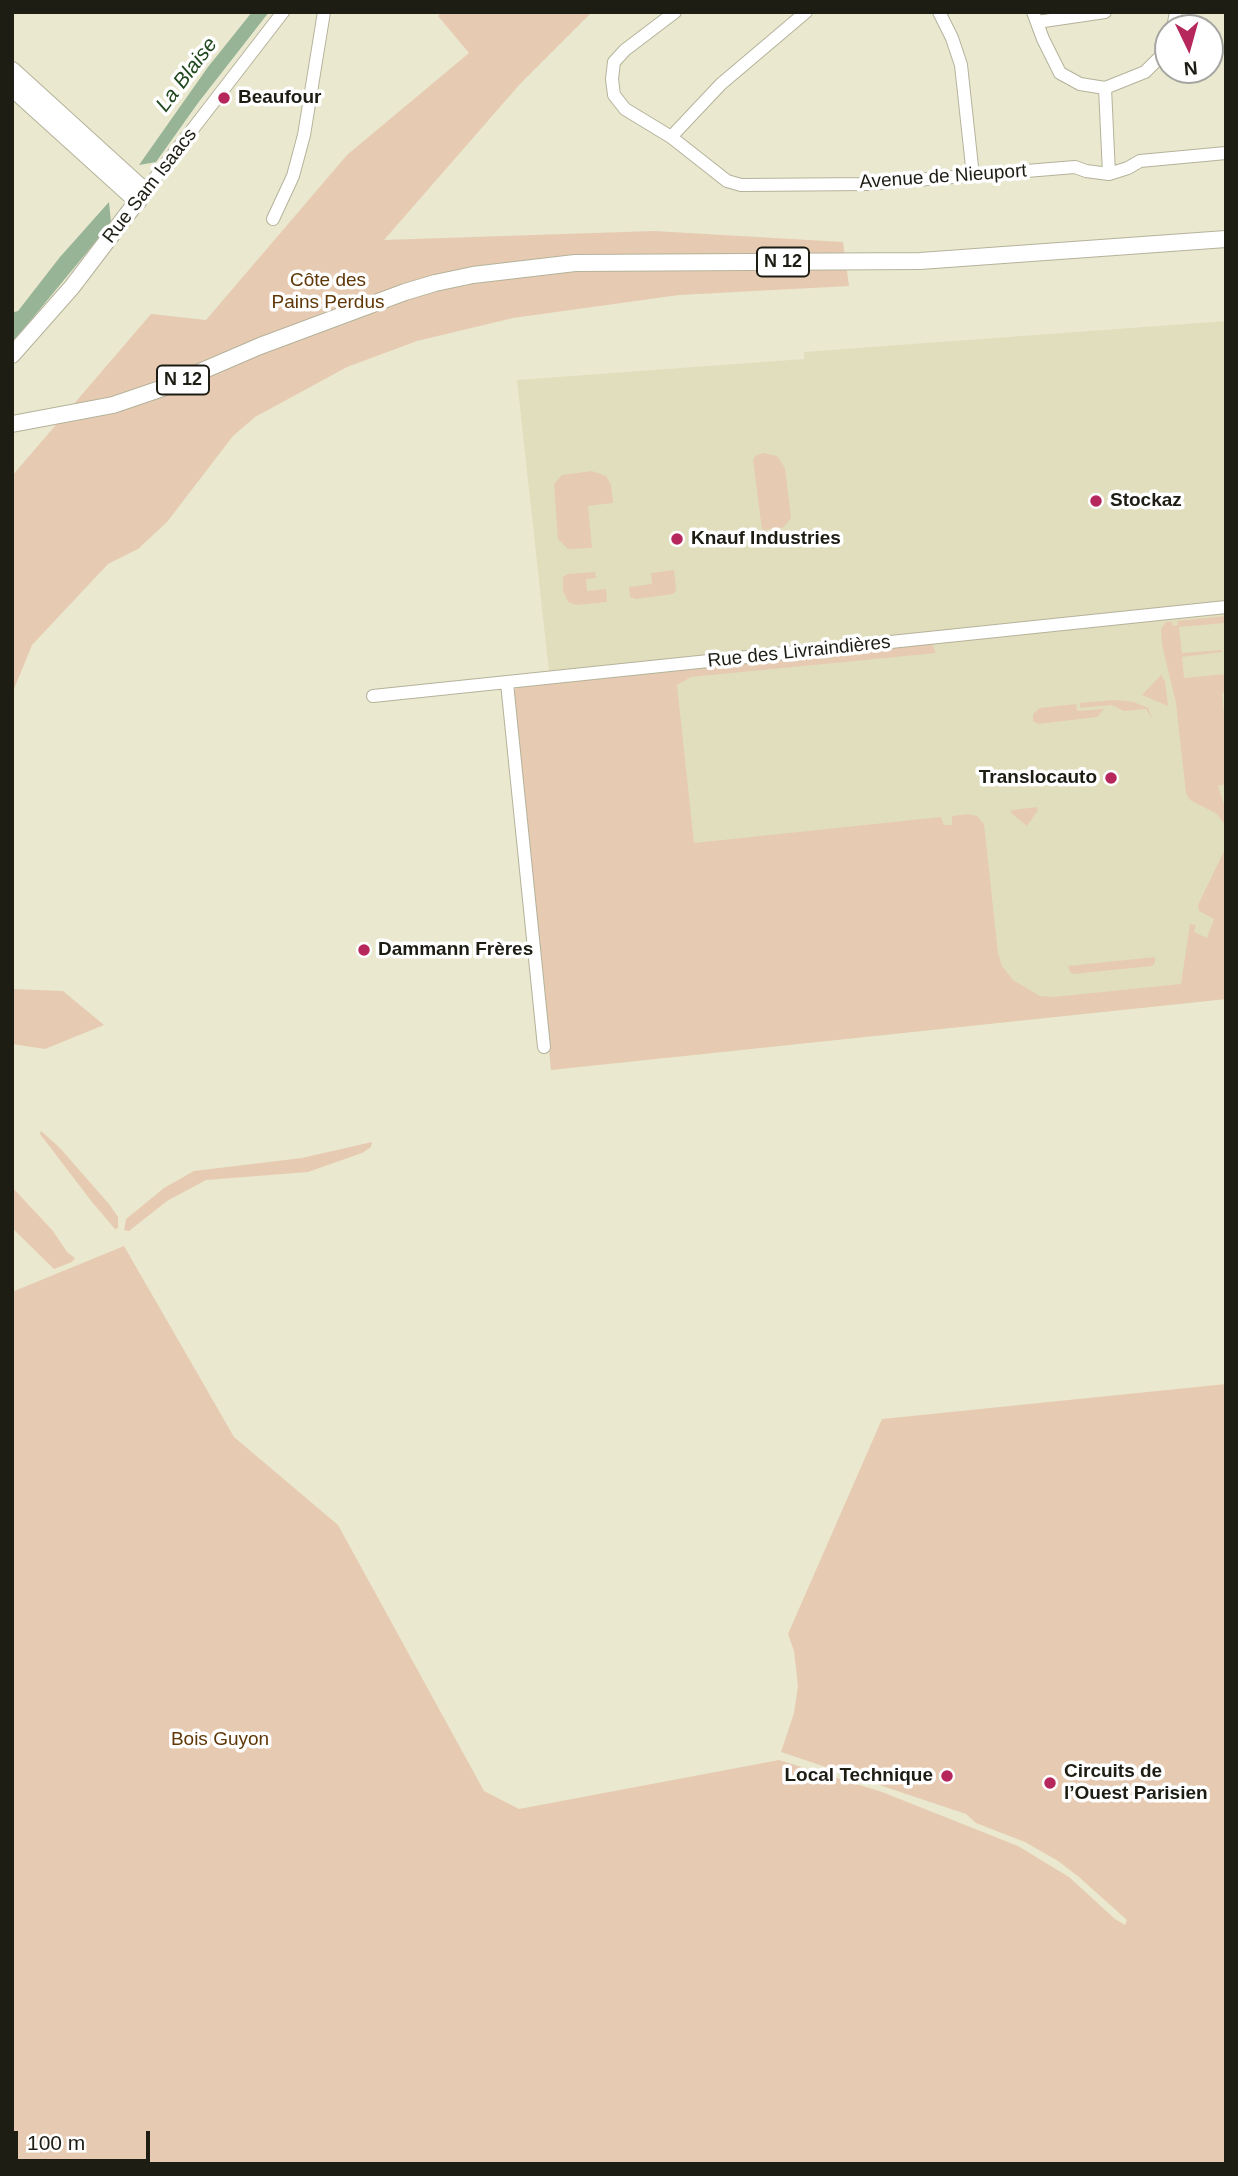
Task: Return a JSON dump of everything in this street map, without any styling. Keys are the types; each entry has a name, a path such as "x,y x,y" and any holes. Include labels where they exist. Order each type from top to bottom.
{"main road":[{"path":"12,70 141,196"},
{"path":"12,88 141,196"},
{"name":"Rue Sam Isaacs","path":"12,355 72,287 141,196"},
{"name":"N 12","path":"12,424 113,405 347,313 435,283 555,265 920,261 1226,239"},
{"name":"N 12","path":"12,433 126,411 168,397 347,313"}],"street":[{"name":"Rue Sam Isaacs","path":"141,196 283,12"},
{"path":"273,219 293,176 304,135 324,12"},
{"name":"Avenue de Nieuport","path":"675,12 625,50 614,62 614,95 625,108 671,137 727,181 741,185 868,184 1075,167 1109,174"},
{"path":"671,137 721,84 806,12"},
{"path":"939,12 961,65 973,176"},
{"path":"1105,12 1035,17 1060,73 1080,84 1105,88 1145,72 1154,63"},
{"path":"1105,88 1109,174 1140,161 1226,153"},
{"name":"Rue des Livraindières","path":"373,696 1226,607"},
{"path":"508,682 544,1047"}],"shaded area":[{"path":"252,12 269,12 156,162 139,165 208,67"},
{"path":"109,202 111,223 12,343 14,312 18,311 60,257"},
{"path":"1226,321 1226,999 664,1058 622,665 549,672 517,380 804,359 804,352"}],"green space":[{"name":"Côte des Pains Perdus","path":"442,12 592,12 520,84 384,240 654,231 843,242 849,286 679,295 513,318 417,341 347,367 255,417 233,436 167,522 138,549 108,564 32,645 12,694 12,476 151,314 206,320 347,155 469,53 438,16"},
{"path":"763,453 777,456 785,468 791,518 783,528 762,530 753,460 755,456"},
{"path":"592,471 606,476 611,485 613,503 588,506 592,548 568,549 558,539 554,484 562,475"},
{"path":"674,570 676,590 673,594 636,599 630,597 629,587 652,584 651,573"},
{"path":"595,572 596,578 586,579 587,591 606,589 607,602 576,605 568,602 563,591 563,577 568,574"},
{"path":"1226,616 1226,623 1179,627 1182,653 1222,650 1182,657 1184,678 1226,674 1226,692 1222,693 1226,733 1226,784 1218,786 1226,810 1226,826 1217,814 1190,800 1186,793 1176,703 1162,645 1161,629 1166,622 1172,622 1173,626 1178,625 1177,621"},
{"path":"932,644 936,653 691,677 677,685 694,843 941,817 944,825 952,825 952,816 977,816 984,824 998,953 1002,966 1013,980 1040,996 1053,997 1181,984 1190,924 1196,925 1194,932 1207,938 1214,919 1199,911 1198,905 1226,847 1226,999 551,1070 515,689 521,686"},
{"path":"1161,675 1165,681 1168,706 1142,695"},
{"path":"1114,700 1134,702 1148,708 1153,720 1146,709 1124,711 1112,705 1080,708 1080,703"},
{"path":"1076,704 1077,711 1104,709 1097,717 1038,724 1033,721 1033,714 1040,708"},
{"path":"1037,807 1038,810 1027,826 1010,812 1012,810"},
{"path":"1155,957 1152,966 1073,974 1068,966"},
{"path":"12,989 63,991 104,1025 45,1049 12,1044"},
{"path":"41,1131 59,1147 109,1204 118,1217 118,1228 115,1229 92,1202 40,1134"},
{"path":"372,1142 371,1147 362,1153 308,1172 206,1180 167,1201 129,1231 124,1230 126,1219 164,1188 194,1171 302,1158"},
{"path":"12,1187 75,1258 72,1262 54,1269 12,1228"},
{"name":"Bois Guyon","path":"124,1246 234,1437 338,1525 484,1791 519,1809 779,1760 882,1792 1018,1846 1069,1877 1125,1925 1127,1920 1079,1877 1025,1842 976,1823 966,1814 781,1752 794,1713 798,1686 794,1651 788,1634 882,1419 1226,1384 1226,2164 12,2164 12,1292"}],"place":[{"name":"Beaufour","path":"224,98"},
{"name":"Stockaz","path":"1096,501"},
{"name":"Knauf Industries","path":"677,539"},
{"name":"Translocauto","path":"1111,778"},
{"name":"Dammann Frères","path":"364,950"},
{"name":"Local Technique","path":"947,1776"},
{"name":"Circuits de l’Ouest Parisien","path":"1050,1783"}],"water label":[{"name":"La Blaise","path":"187,75"}]}
